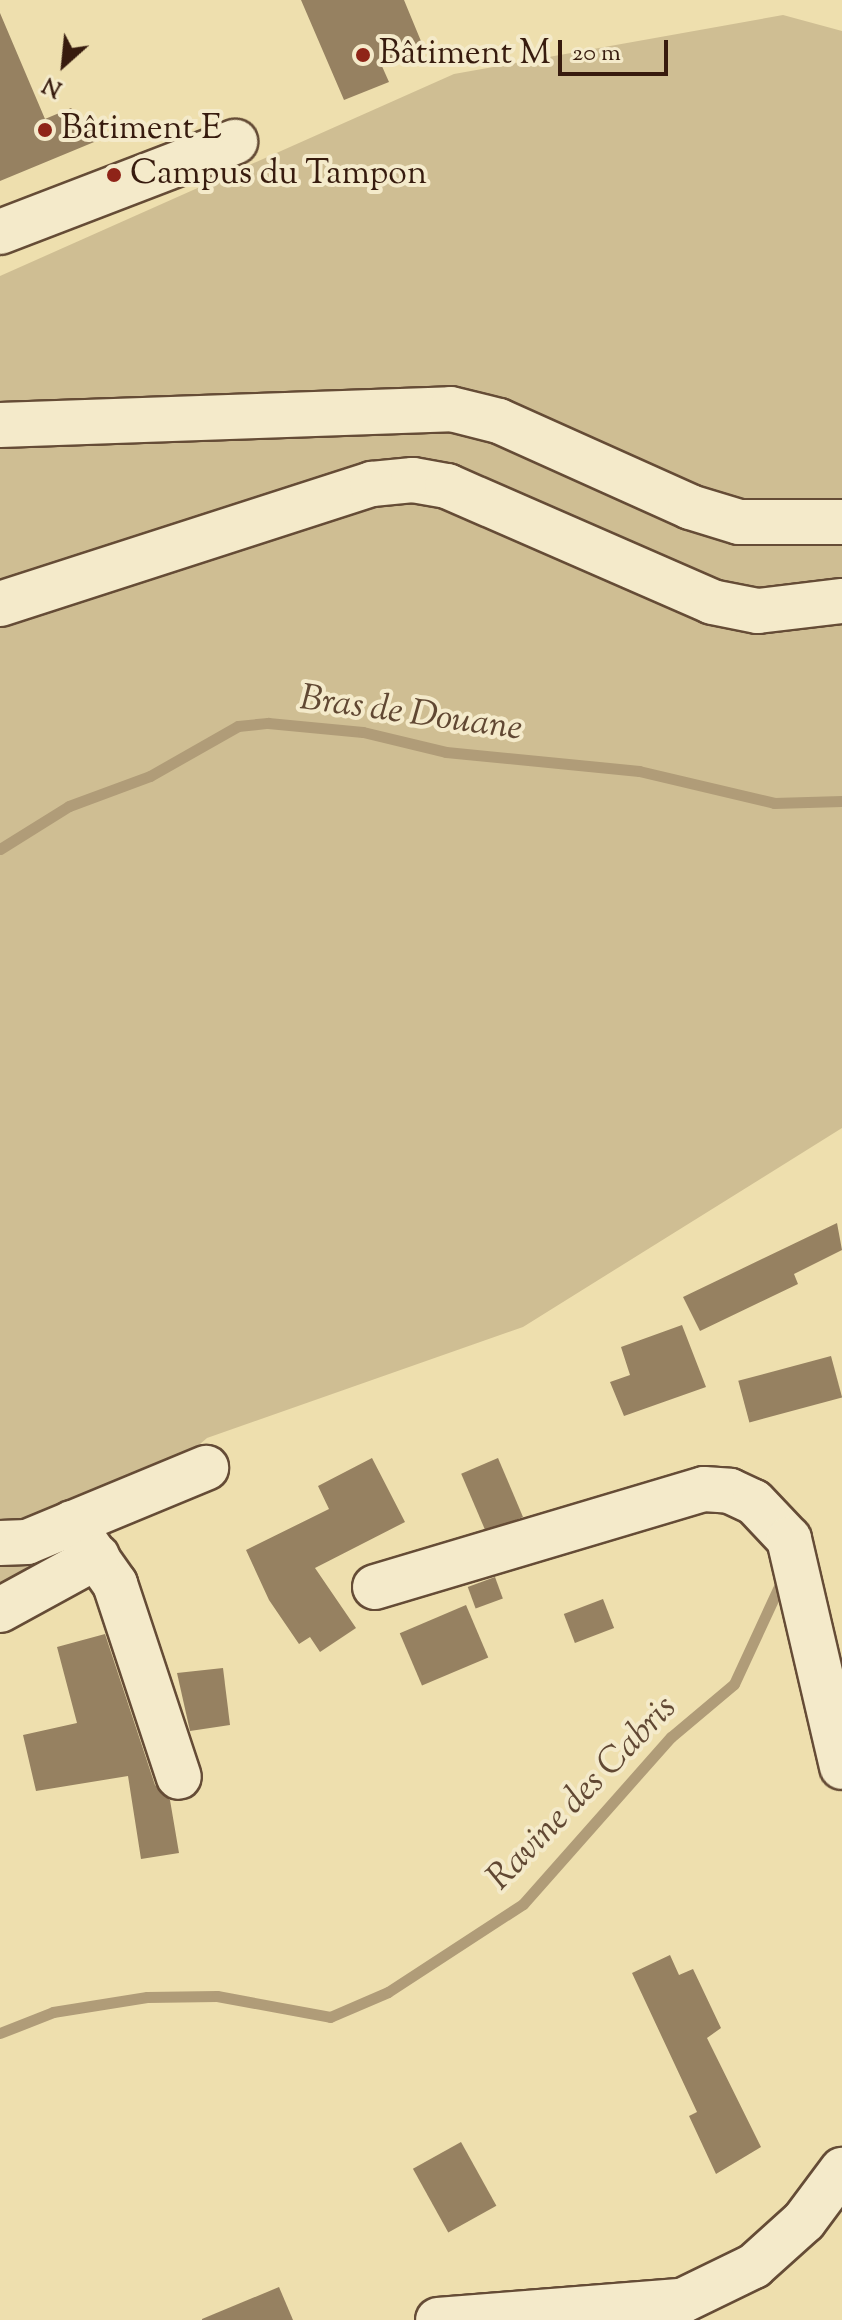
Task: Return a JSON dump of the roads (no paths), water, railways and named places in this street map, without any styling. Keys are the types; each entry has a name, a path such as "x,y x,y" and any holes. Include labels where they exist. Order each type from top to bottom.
{"street":[{"path":"0,232 235,142"},
{"path":"0,425 451,409 499,421 690,507 739,522 842,522"},
{"path":"0,604 372,484 413,480 447,486 712,602 758,611 842,601"},
{"path":"0,1610 84,1540 206,1468"},
{"path":"375,1587 704,1489 730,1491 775,1518 789,1539 842,1767"},
{"path":"0,1543 84,1540"},
{"path":"84,1540 115,1584 179,1777"},
{"path":"438,2320 682,2301 754,2266 804,2221 842,2170"}],"waterway":[{"name":"Bras de Douane","path":"0,849 69,806 150,776 238,726 268,723 363,732 446,752 639,771 774,803 842,801"},
{"name":"Ravine des Cabris","path":"0,2033 53,2012 147,1997 217,1996 330,2017 388,1992 523,1904 671,1737 734,1684 782,1580"}],"place":[{"name":"Bâtiment M","path":"363,55"},
{"name":"Bâtiment E","path":"45,130"},
{"name":"Campus du Tampon","path":"114,175"}]}
